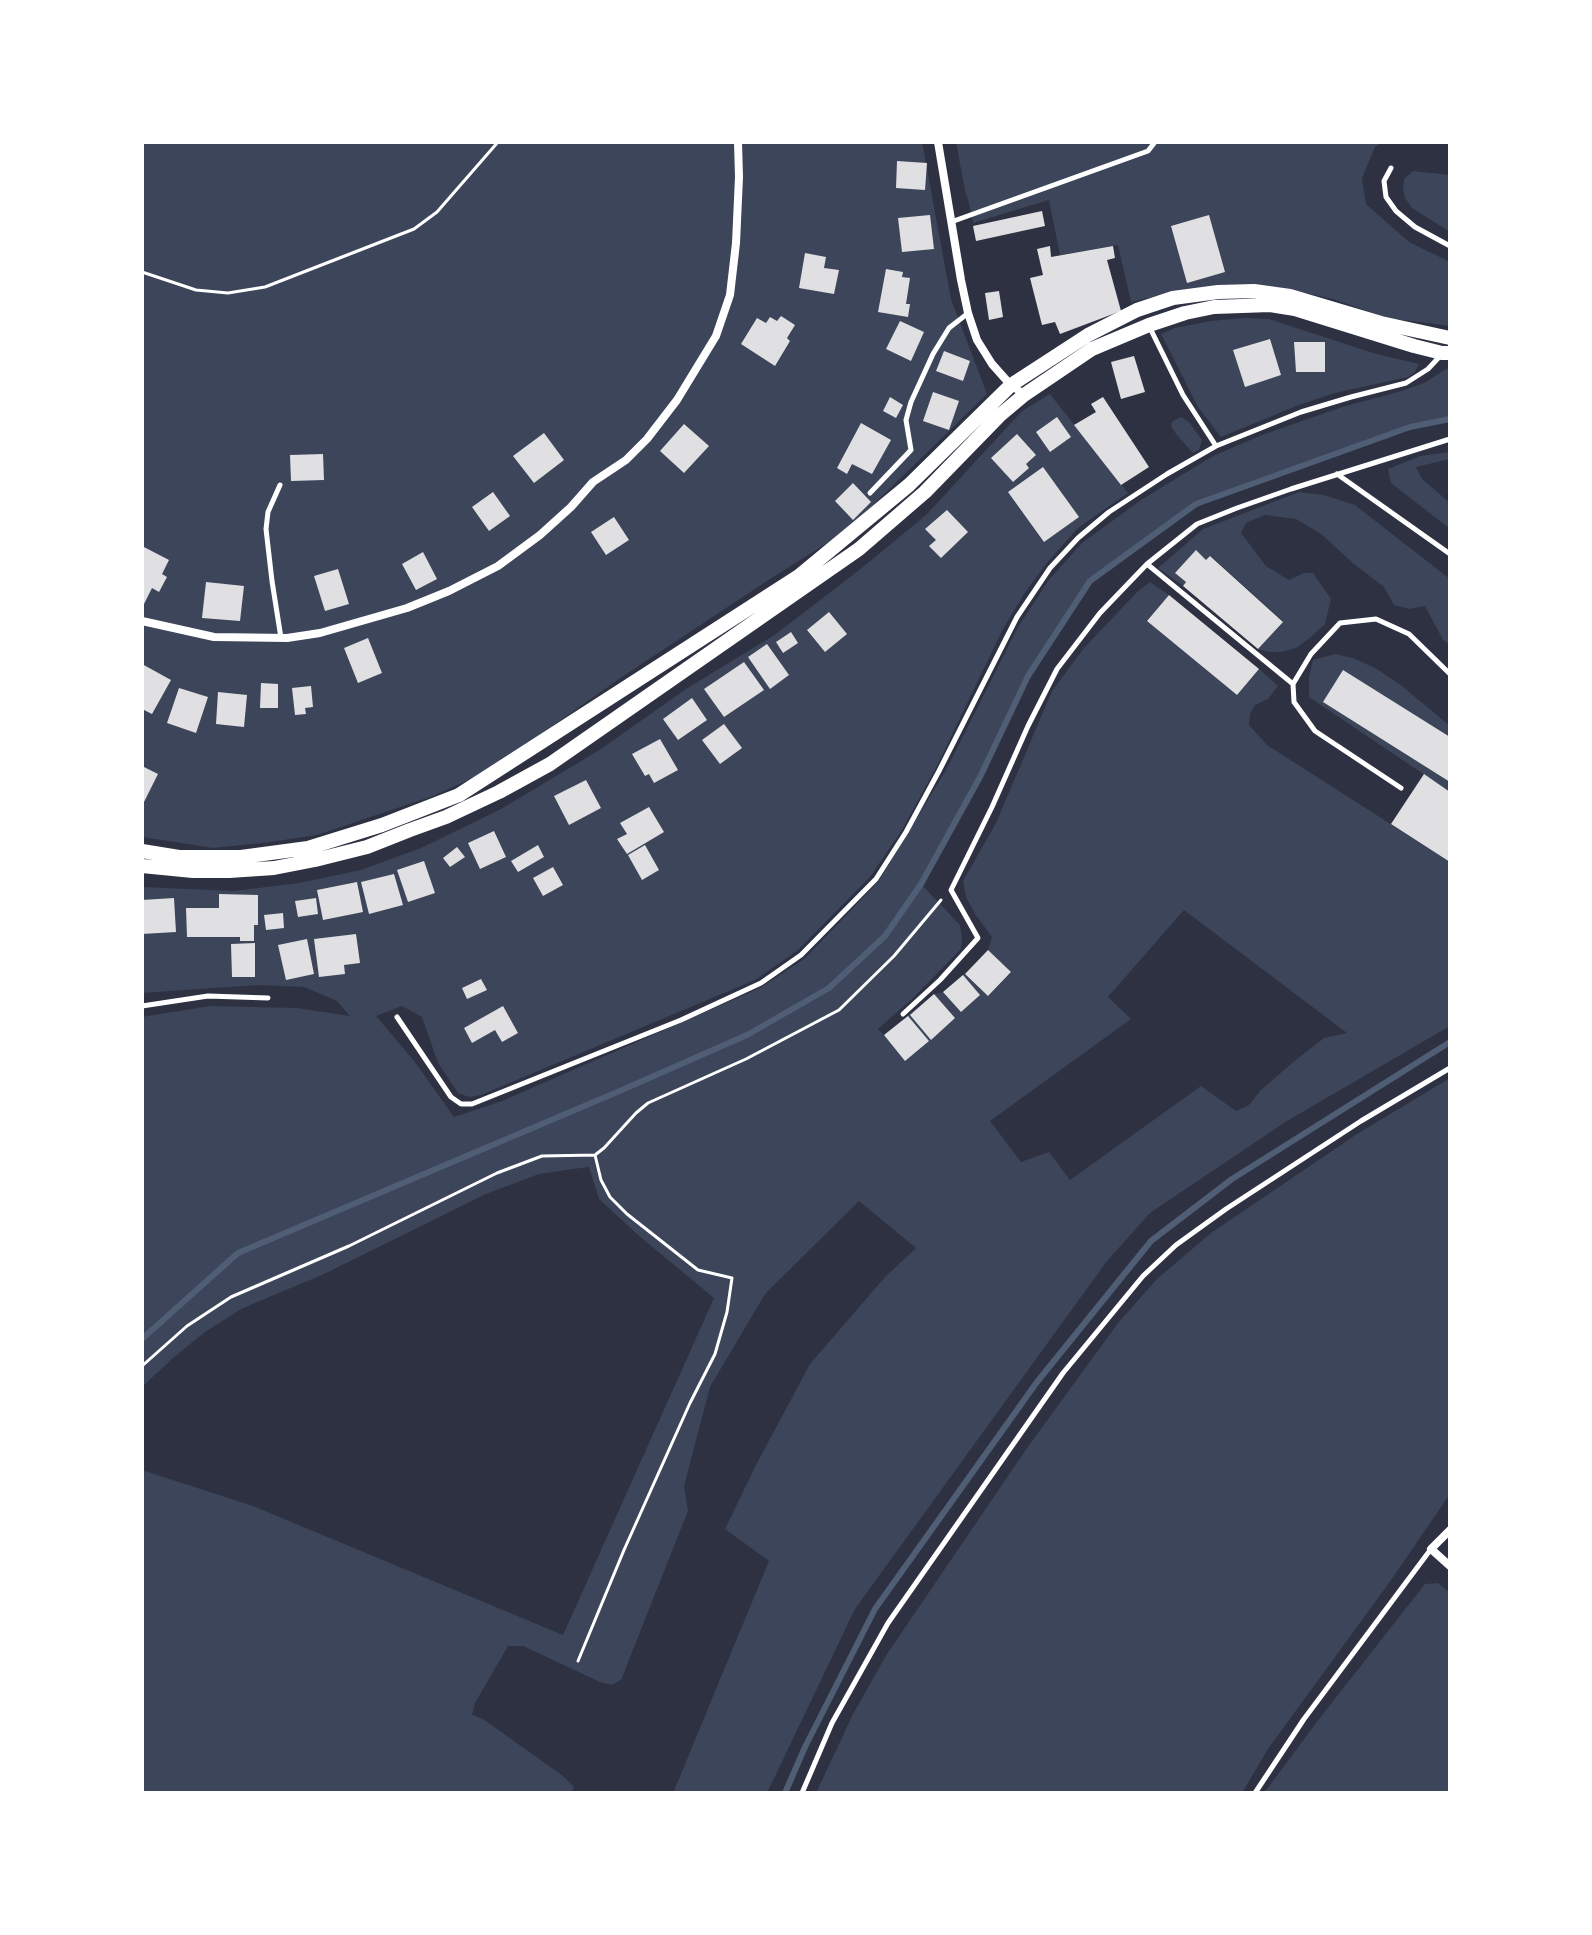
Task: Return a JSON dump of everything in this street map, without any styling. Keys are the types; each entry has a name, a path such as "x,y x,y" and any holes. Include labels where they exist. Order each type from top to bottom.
{"main road":[{"path":"142,851 179,857 241,857 308,848 382,825 459,795 799,576 909,485 1011,385 1088,335 1137,310 1173,298 1254,291 1290,296 1381,323 1450,338"},
{"path":"142,866 229,871 274,868 315,860 367,847 499,792 550,764 859,549 925,492 999,416 1024,395 1092,349 1149,325 1214,307 1270,305 1295,309 1385,338 1446,353"}],"street":[{"path":"142,621 214,637 281,638 320,633 407,608 449,591 498,566 540,535 593,482 626,460 647,439 696,372 716,336 730,295 736,243 738,142"},
{"path":"938,142 968,313 977,340 992,364 1024,395"},
{"path":"1450,1530 1431,1549 1450,1566"}],"lane":[{"path":"951,222 1148,151 1155,142"},
{"path":"1391,168 1384,181 1386,197 1396,211 1415,227 1450,246"},
{"path":"870,493 911,450 906,420 915,390 949,328 968,313"},
{"path":"1149,325 1183,395 1216,446"},
{"path":"397,1017 451,1097 461,1104 472,1104 681,1020 761,983 801,955 876,879 939,771 1017,617 1050,568 1078,538 1109,512 1216,446 1301,412 1406,383 1446,353"},
{"path":"903,1014 940,980 978,938 951,890 1057,669 1100,613 1147,564 1197,524 1336,474 1450,439"},
{"path":"1336,474 1450,554"},
{"path":"280,485 268,512 266,529 281,638"},
{"path":"1147,564 1293,684"},
{"path":"1401,788 1315,731 1294,702 1293,684 1311,654 1340,623 1376,619 1409,634 1450,674"},
{"path":"142,1006 208,996 268,998"},
{"path":"802,1793 832,1723 888,1623 1063,1373 1143,1276 1176,1245 1226,1209 1361,1121 1450,1068"},
{"path":"1255,1793 1304,1719 1431,1549"}],"path":[{"path":"142,272 196,290 228,293 265,287 414,229 437,212 498,142"},
{"path":"142,1366 187,1326 231,1297 349,1246 497,1173 542,1156 595,1155 648,1103 746,1059 839,1010 894,956 951,890"},
{"path":"578,1661 630,1537 715,1354 727,1312 732,1278 698,1270 627,1214 610,1197 601,1180 595,1155"}],"shaded area":[{"path":"142,142 922,142 951,299 987,394 867,511 829,542 475,777 433,796 317,835 213,848 142,837"},
{"path":"956,142 1383,142 1375,147 1362,178 1366,204 1409,242 1450,262 1450,326 1387,318 1333,299 1278,287 1166,294 1131,302 1118,245 1060,255 1049,200 973,223"},
{"path":"1413,171 1450,175 1450,232 1412,208 1405,198 1404,179"},
{"path":"1242,318 1269,319 1373,353 1419,364 1408,377 1335,393 1221,437 1198,407 1161,334 1175,328"},
{"path":"1450,369 1450,419 1410,427 1196,504 1090,581 1028,676 980,777 921,884 960,925 961,949 878,1029 884,1035 934,994 944,992 965,974 988,996 1011,973 988,950 992,937 966,897 963,881 996,823 1052,691 1084,648 1150,582 1169,595 1147,621 1237,695 1259,669 1278,686 1268,699 1255,705 1250,714 1249,725 1267,745 1450,862 1450,1026 1287,1121 1150,1213 1107,1261 855,1609 767,1793 673,1793 769,1561 725,1529 810,1364 885,1277 916,1248 859,1201 765,1294 710,1387 684,1486 688,1511 621,1680 612,1685 600,1682 523,1646 508,1646 475,1703 472,1715 483,1719 563,1776 574,1787 572,1793 142,1793 142,1470 253,1506 563,1635 714,1298 599,1199 589,1167 539,1174 486,1194 322,1275 243,1308 205,1332 142,1387 142,1017 210,1006 297,1008 350,1016 337,1001 304,987 258,985 142,993 142,887 234,891 299,883 361,870 421,848 501,809 601,749 686,689 776,634 926,515 1022,411 1050,394 1128,493 1078,528 1024,594 1003,629 937,766 902,830 870,877 797,951 755,980 481,1095 469,1097 458,1093 438,1063 422,1017 402,1006 376,1016 415,1062 454,1117 502,1101 760,988 804,959 878,882 946,770 1018,627 1048,581 1082,543 1141,500 1213,456 1342,407 1424,383","holes":["1184,910 1347,1033 1324,1038 1260,1091 1249,1105 1236,1111 1201,1086 1070,1180 1049,1152 1021,1162 990,1121 1131,1019 1108,997"]},
{"path":"1181,417 1189,422 1202,440 1199,450 1193,453 1171,426"},
{"path":"1450,452 1450,459 1416,467 1422,479 1450,503 1450,529 1391,483 1388,469 1420,456"},
{"path":"1299,492 1324,495 1355,505 1450,579 1450,645 1443,640 1425,606 1409,609 1394,605 1384,587 1321,534 1296,519 1265,515 1246,523 1241,533 1266,566 1289,580 1304,573 1313,573 1331,599 1325,624 1296,648 1282,652 1258,649 1283,621 1211,556 1206,560 1196,551 1175,573 1186,582 1183,586 1158,568 1203,529"},
{"path":"1335,654 1377,669 1450,726 1450,792 1309,697 1313,660"},
{"path":"1450,1078 1450,1494 1268,1749 1242,1793 816,1793 853,1714 887,1654 1027,1448 1118,1323 1157,1279 1211,1233 1357,1134"},
{"path":"1438,1583 1450,1593 1450,1793 1264,1793 1425,1584"}],"building":[{"path":"897,161 927,163 925,190 896,188"},
{"path":"1042,211 1045,226 976,241 973,226"},
{"path":"930,215 934,249 902,252 898,218"},
{"path":"1209,215 1225,272 1187,283 1171,226"},
{"path":"1050,246 1051,257 1113,246 1115,258 1107,260 1121,311 1060,334 1055,322 1042,325 1030,278 1043,275 1037,249"},
{"path":"805,253 826,257 824,268 839,270 834,294 799,288"},
{"path":"886,269 903,272 902,277 910,278 906,304 910,304 908,317 878,312"},
{"path":"999,291 1003,317 989,320 985,293"},
{"path":"781,316 795,325 787,338 790,341 775,366 741,344 757,318 766,323 770,317 777,321"},
{"path":"900,321 924,332 911,361 886,349"},
{"path":"1270,339 1281,375 1245,387 1233,350"},
{"path":"1294,342 1325,342 1325,372 1296,372"},
{"path":"944,351 970,361 963,381 936,371"},
{"path":"1134,356 1145,392 1121,399 1111,362"},
{"path":"933,392 959,401 949,430 923,421"},
{"path":"890,397 903,405 896,418 883,411"},
{"path":"1103,397 1149,467 1121,485 1074,425 1096,412 1091,404"},
{"path":"1057,417 1071,437 1050,452 1036,432"},
{"path":"861,423 891,440 872,474 852,464 847,474 837,468"},
{"path":"684,424 709,446 684,473 660,451"},
{"path":"544,433 564,460 534,483 513,456"},
{"path":"1017,434 1036,455 1026,464 1029,468 1013,482 991,458"},
{"path":"323,454 324,480 291,481 290,455"},
{"path":"1043,467 1079,517 1044,542 1008,492"},
{"path":"853,483 871,502 853,520 835,501"},
{"path":"493,492 510,516 489,531 472,507"},
{"path":"947,510 968,532 941,558 929,546 936,540 925,529"},
{"path":"614,517 629,540 606,555 591,532"},
{"path":"142,546 169,560 162,574 167,577 159,592 152,588 144,604 142,603"},
{"path":"1196,550 1206,560 1210,556 1283,622 1258,649 1183,586 1186,582 1175,573"},
{"path":"423,552 437,579 416,590 402,564"},
{"path":"338,569 349,604 325,611 314,576"},
{"path":"206,582 244,586 240,621 202,618"},
{"path":"1169,595 1259,669 1237,695 1147,621"},
{"path":"829,612 847,634 825,652 807,630"},
{"path":"791,632 798,643 783,653 776,642"},
{"path":"368,638 382,673 358,683 344,648"},
{"path":"767,644 789,675 770,689 748,657"},
{"path":"744,662 764,690 724,717 704,689"},
{"path":"142,664 171,680 152,714 142,709"},
{"path":"1343,670 1450,737 1450,782 1323,702"},
{"path":"261,683 278,684 278,708 260,708"},
{"path":"311,686 313,707 305,708 306,714 295,715 292,688"},
{"path":"179,688 208,697 196,733 167,723"},
{"path":"218,692 247,695 244,727 216,724"},
{"path":"692,698 707,720 678,740 663,719"},
{"path":"724,724 742,748 720,764 702,740"},
{"path":"660,739 678,770 654,783 649,774 645,776 632,754"},
{"path":"142,766 158,774 142,806"},
{"path":"1424,774 1450,792 1450,862 1391,824"},
{"path":"586,780 601,808 569,825 554,796"},
{"path":"649,807 664,832 627,854 617,839 627,834 620,823"},
{"path":"494,831 506,857 480,869 468,843"},
{"path":"538,845 544,857 518,872 511,861"},
{"path":"645,845 659,870 642,880 628,855"},
{"path":"457,847 465,857 450,867 443,858"},
{"path":"424,861 435,893 408,902 397,870"},
{"path":"553,867 563,885 543,896 533,878"},
{"path":"394,874 403,905 369,914 361,882"},
{"path":"357,882 363,912 323,920 317,890"},
{"path":"219,894 258,895 258,925 254,925 254,941 240,941 240,937 187,937 186,908 219,908"},
{"path":"174,898 176,932 142,934 142,900"},
{"path":"316,898 318,914 298,917 295,901"},
{"path":"283,913 284,928 266,930 264,915"},
{"path":"356,934 360,963 344,965 345,974 319,977 314,939"},
{"path":"307,939 314,974 286,980 278,945"},
{"path":"255,943 255,977 232,977 231,944"},
{"path":"988,950 1011,972 988,996 965,974"},
{"path":"963,975 980,995 961,1012 943,992"},
{"path":"481,979 487,990 467,999 462,988"},
{"path":"934,994 955,1018 931,1040 910,1015"},
{"path":"503,1006 518,1033 502,1042 495,1030 472,1043 464,1028"},
{"path":"908,1016 929,1041 905,1061 884,1035"}],"waterway":[{"path":"142,1339 238,1253 747,1035 829,988 885,936 921,884 980,777 1028,676 1090,581 1196,504 1410,427 1450,419"},
{"path":"785,1793 875,1609 1037,1382 1151,1241 1232,1179 1450,1042"}]}
